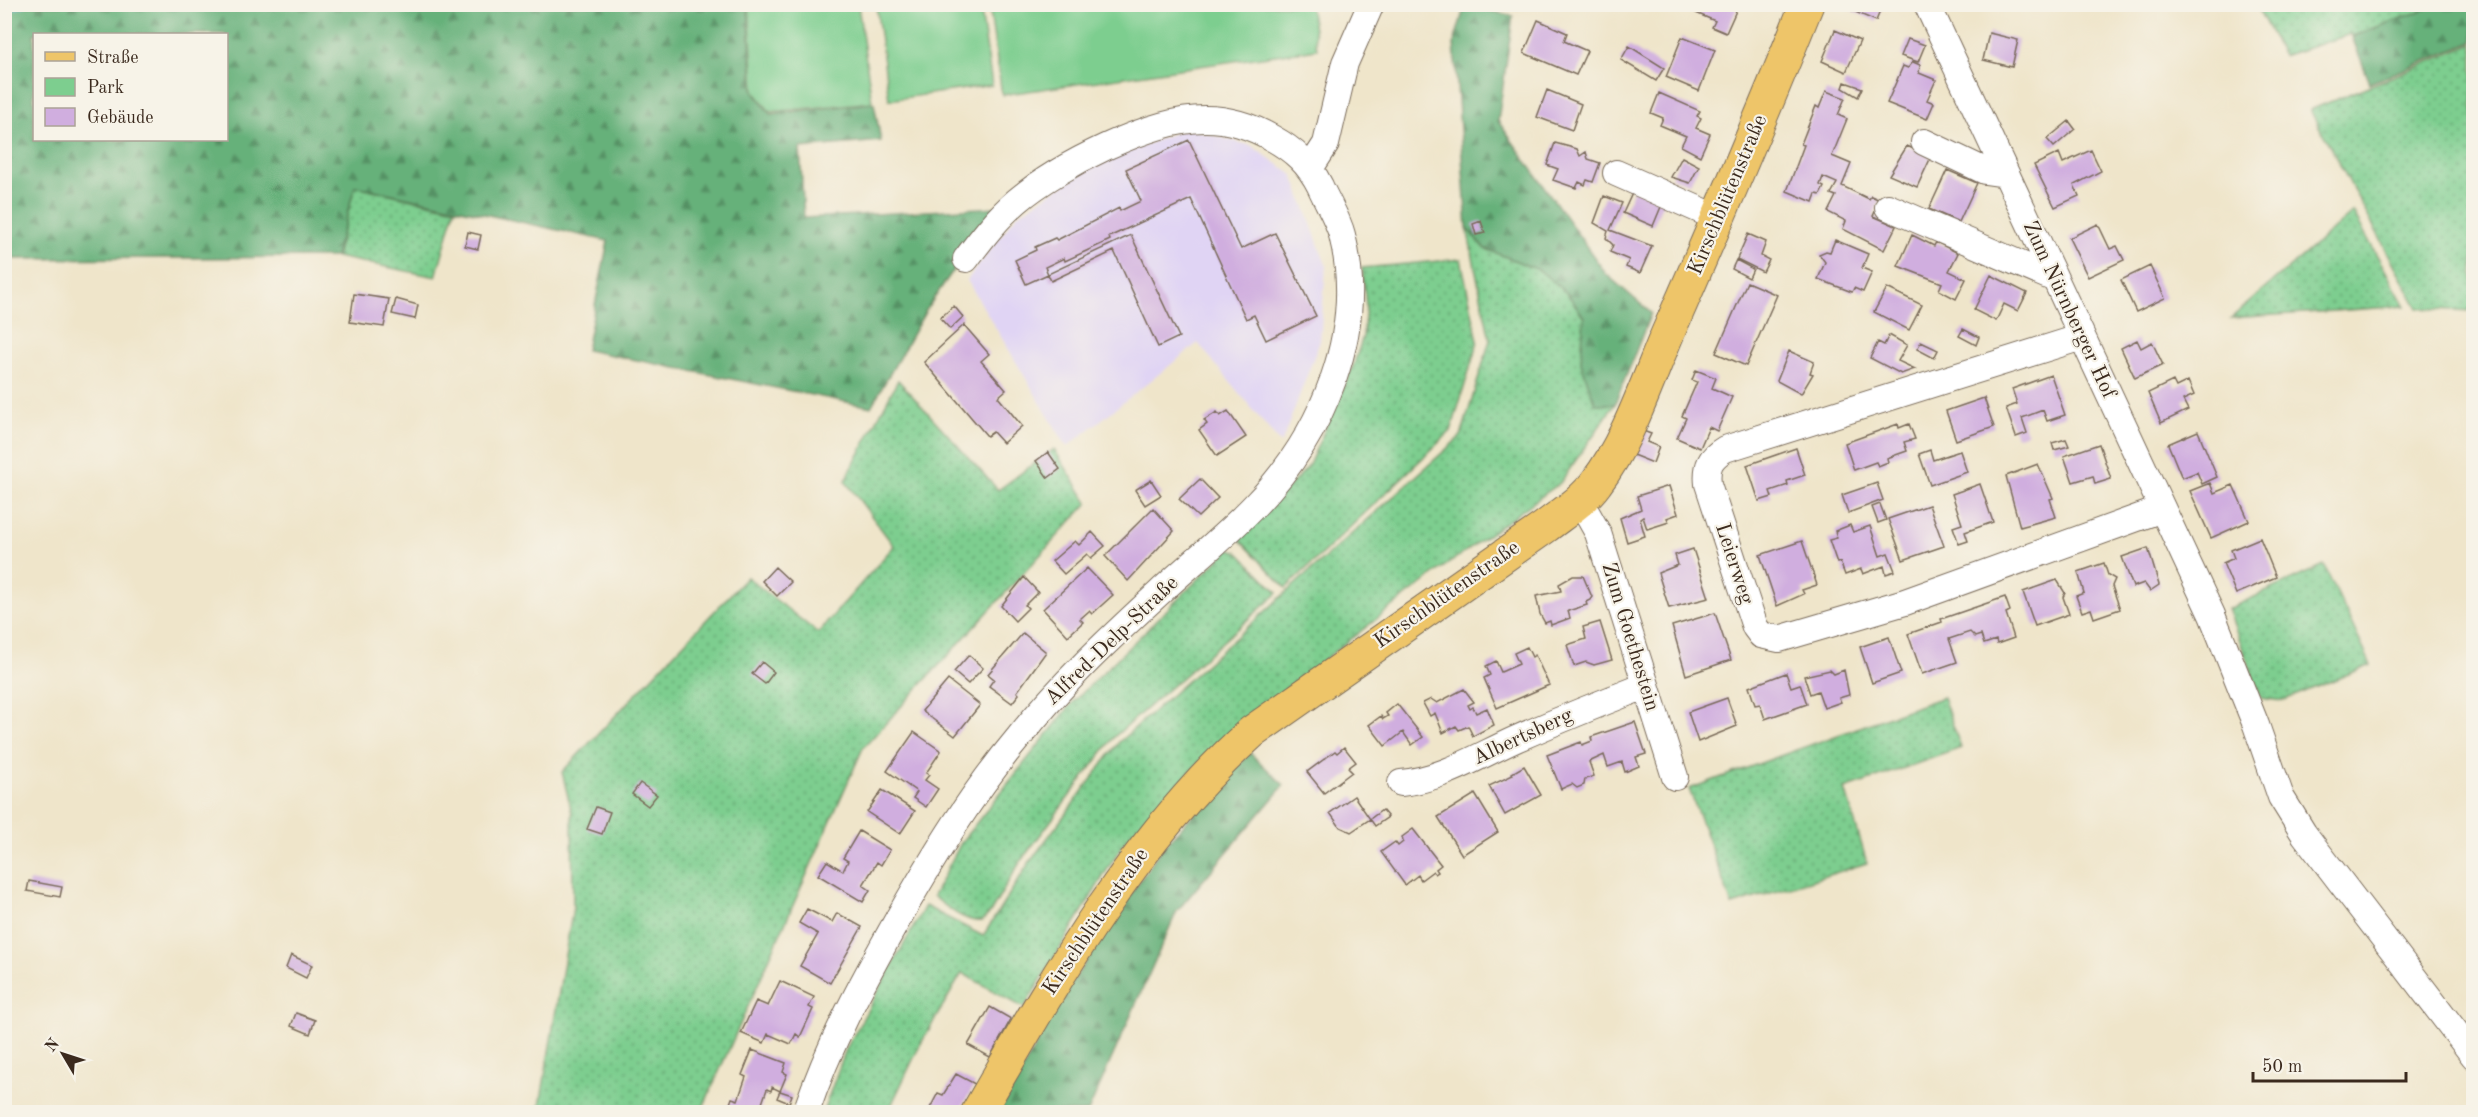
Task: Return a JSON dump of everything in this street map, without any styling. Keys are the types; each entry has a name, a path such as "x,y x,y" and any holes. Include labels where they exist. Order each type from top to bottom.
{"main road":[{"name":"Kirschblütenstraße","path":"978,1113 1050,989 1109,899 1182,801 1216,764 1252,732 1580,501 1605,471 1719,218 1807,4"}],"street":[{"path":"1311,167 1326,144 1345,63 1371,4"},
{"name":"Zum Nürnberger Hof","path":"1927,4 2212,615 2256,725 2281,797 2304,834 2474,1056"},
{"name":"Alfred-Delp-Straße","path":"806,1113 835,1036 868,973 964,806 1069,678 1258,502 1286,469 1305,440 1330,388 1346,340 1350,299 1342,233 1311,167 1285,145 1256,128 1222,120 1177,122 1120,142 1050,177 1018,200 992,225 966,259"},
{"path":"1924,142 1985,171 2006,174"},
{"path":"1616,173 1719,218"},
{"path":"1888,207 2055,279"},
{"name":"Leierweg","path":"2082,336 1725,449 1715,455 1709,462 1708,484 1755,627 1761,635 1779,639 1905,602 2162,509"},
{"name":"Zum Goethestein","path":"1580,501 1598,533 1675,777"},
{"name":"Albertsberg","path":"1401,783 1423,781 1458,768 1569,715 1645,686"}],"shaded area":[{"path":"1187,128 1252,146 1293,175 1326,265 1320,341 1281,444 1198,343 1067,447 967,280 1017,215 1089,168"}],"green space":[{"path":"2439,4 2473,5 2473,42 2370,83 2352,37"},
{"path":"4,5 748,5 753,91 770,114 874,103 881,141 800,148 804,218 997,207 928,307 871,407 586,350 608,241 355,186 335,257 5,259"},
{"path":"749,5 858,5 872,102 770,112 754,91"},
{"path":"876,5 980,5 992,85 889,100"},
{"path":"989,5 1310,5 1317,49 1002,95"},
{"path":"1465,5 1513,16 1498,121 1606,274 1651,313 1615,404 1595,404 1581,362 1584,317 1567,293 1539,270 1484,248 1467,228 1454,43"},
{"path":"2256,5 2438,5 2352,36 2351,34 2283,56"},
{"path":"2473,44 2473,311 2418,308 2310,110"},
{"path":"355,186 455,209 436,277 336,257"},
{"path":"2353,212 2405,306 2231,318"},
{"path":"1467,228 1484,248 1539,270 1567,293 1584,317 1581,362 1595,404 1615,404 1560,483 1441,569 1218,742 1122,845 1024,1008 962,973 920,1045 888,1112 823,1112 846,1049 925,906 983,936 1029,863 1119,742 1461,436 1490,340"},
{"path":"1461,259 1478,341 1451,431 1286,588 1239,539 1308,467 1354,364 1363,336 1366,306 1362,268"},
{"path":"898,380 998,490 1054,449 1088,503 863,748 701,1112 539,1112 573,907 572,813 562,772 747,577 818,633 894,546 845,481"},
{"path":"1228,550 1237,551 1278,593 1114,737 1020,862 990,913 982,921 962,917 933,896 962,841 1074,701"},
{"path":"2324,565 2371,665 2282,701 2261,698 2228,609"},
{"path":"1943,697 1961,748 1845,789 1867,863 1732,905 1689,789"},
{"path":"1250,753 1284,785 1177,911 1088,1112 999,1112 1063,996 1161,849"}],"building":[{"path":"1699,4 1739,4 1726,33 1712,27 1715,21 1696,13"},
{"path":"1848,4 1883,4 1876,21 1846,8"},
{"path":"1538,20 1567,33 1564,41 1587,51 1576,75 1524,53"},
{"path":"1835,30 1860,41 1846,72 1822,61"},
{"path":"1989,33 2018,40 2012,67 1983,60"},
{"path":"1682,37 1715,50 1699,91 1666,77"},
{"path":"1908,39 1925,45 1918,62 1901,56"},
{"path":"1629,46 1664,68 1656,81 1621,60"},
{"path":"1913,62 1920,65 1919,73 1936,80 1927,100 1934,103 1927,119 1887,103 1903,66 1908,68"},
{"path":"1845,82 1862,88 1858,97 1843,88"},
{"path":"1547,90 1581,104 1572,130 1537,117"},
{"path":"1826,91 1845,98 1838,115 1847,119 1832,156 1851,164 1842,186 1869,199 1871,196 1880,200 1873,216 1896,226 1884,250 1843,229 1846,221 1828,212 1836,196 1831,194 1837,183 1823,177 1820,185 1824,187 1820,195 1816,194 1813,202 1787,191 1804,145 1801,144 1816,106 1819,108"},
{"path":"1659,93 1700,111 1697,116 1701,118 1696,128 1710,134 1700,156 1681,146 1686,136 1660,125 1663,118 1651,113"},
{"path":"2069,121 2075,129 2054,147 2047,139"},
{"path":"1189,140 1241,249 1275,233 1316,316 1266,340 1254,315 1246,319 1191,199 1109,237 1110,240 1065,261 1064,258 1045,267 1048,274 1026,284 1015,260 1036,250 1035,247 1055,238 1057,240 1119,208 1120,211 1141,201 1126,169"},
{"path":"1555,143 1577,149 1580,156 1586,152 1588,159 1600,163 1593,182 1587,180 1585,185 1579,182 1576,188 1553,180 1558,169 1547,165"},
{"path":"1907,146 1931,157 1917,187 1889,175"},
{"path":"2091,150 2101,171 2074,185 2079,196 2055,207 2034,165 2059,153 2063,163"},
{"path":"1682,157 1699,166 1690,183 1671,177"},
{"path":"1947,170 1977,183 1959,222 1929,209"},
{"path":"1634,189 1663,202 1653,226 1623,213"},
{"path":"1604,196 1622,203 1610,230 1652,246 1640,273 1626,267 1629,260 1610,252 1613,245 1606,238 1608,231 1594,223"},
{"path":"1481,221 1485,233 1476,235 1473,224"},
{"path":"2098,224 2110,249 2117,246 2124,260 2088,277 2069,238"},
{"path":"468,232 481,235 478,249 465,246"},
{"path":"1748,234 1766,242 1761,256 1769,260 1763,272 1737,259"},
{"path":"1131,235 1179,337 1158,347 1114,251 1051,281 1048,274"},
{"path":"1912,235 1934,246 1936,242 1958,253 1949,271 1966,279 1956,299 1939,290 1942,283 1898,266"},
{"path":"1835,240 1868,254 1862,268 1872,272 1863,292 1854,288 1852,292 1818,279 1825,262 1819,254 1830,252"},
{"path":"1736,260 1753,269 1749,278 1732,269"},
{"path":"2150,266 2165,298 2136,312 2121,280"},
{"path":"1991,275 2027,293 2018,311 2004,304 1996,321 1974,310"},
{"path":"1747,282 1777,295 1746,366 1716,353"},
{"path":"1887,288 1922,305 1909,330 1874,312"},
{"path":"354,294 389,299 384,327 350,322"},
{"path":"396,299 418,305 415,319 392,314"},
{"path":"954,306 963,317 950,329 940,318"},
{"path":"964,325 989,354 981,361 1006,390 998,397 1022,426 1003,443 993,432 987,436 924,362"},
{"path":"1963,329 1979,337 1976,345 1959,336"},
{"path":"1889,335 1907,345 1898,361 1915,369 1901,374 1870,358 1878,342 1884,345"},
{"path":"2137,340 2141,348 2152,342 2163,365 2135,378 2121,348"},
{"path":"1921,342 1938,350 1934,358 1917,349"},
{"path":"1789,351 1814,362 1810,373 1813,374 1801,394 1777,381"},
{"path":"1696,370 1716,378 1712,388 1732,397 1717,431 1709,427 1700,448 1677,438 1686,418 1682,416 1697,382 1692,380"},
{"path":"2051,375 2065,415 2047,421 2043,410 2022,418 2027,433 2016,437 2006,408 2017,404 2012,389"},
{"path":"2173,381 2176,387 2188,381 2194,395 2183,400 2188,410 2161,423 2148,393"},
{"path":"1984,398 1994,427 1956,440 1946,411"},
{"path":"1228,411 1246,437 1217,456 1199,430 1207,424 1204,420 1217,412 1220,416"},
{"path":"1898,424 1899,428 1909,424 1915,439 1904,442 1907,451 1887,458 1888,462 1878,466 1876,462 1854,470 1845,443"},
{"path":"1643,431 1651,434 1647,442 1659,447 1653,463 1633,455"},
{"path":"2198,431 2217,477 2202,484 2197,472 2182,478 2168,444"},
{"path":"2066,439 2069,446 2054,450 2052,443"},
{"path":"2099,444 2111,479 2095,484 2093,476 2073,482 2064,456"},
{"path":"1796,448 1805,475 1787,481 1788,485 1770,491 1772,497 1759,501 1747,465"},
{"path":"1930,450 1933,460 1960,451 1967,472 1930,485 1919,454"},
{"path":"1048,452 1060,469 1048,478 1036,461"},
{"path":"2038,464 2053,498 2050,499 2056,517 2020,527 2006,476"},
{"path":"1200,479 1218,498 1198,517 1179,499"},
{"path":"1151,480 1161,495 1145,505 1135,490"},
{"path":"1877,483 1883,500 1848,513 1842,495"},
{"path":"2210,483 2214,493 2233,485 2249,521 2211,538 2190,491"},
{"path":"1980,484 1993,522 1965,532 1968,541 1959,544 1953,527 1962,524 1952,494"},
{"path":"1669,486 1678,514 1667,518 1669,522 1647,529 1643,517 1640,519 1645,536 1627,542 1620,518 1641,509 1637,496"},
{"path":"1880,504 1886,520 1878,523 1872,507"},
{"path":"1929,505 1944,546 1903,560 1888,519"},
{"path":"1153,508 1174,531 1128,581 1105,556"},
{"path":"1850,525 1853,532 1870,526 1880,556 1888,553 1895,571 1886,574 1884,566 1863,574 1861,569 1845,575 1840,562 1837,563 1829,540 1837,538 1835,531"},
{"path":"1092,532 1105,546 1091,558 1087,554 1064,574 1052,561 1075,541 1079,545"},
{"path":"2260,538 2276,577 2236,594 2223,563 2234,558 2231,550"},
{"path":"1802,541 1817,585 1802,590 1804,594 1777,606 1760,555"},
{"path":"2148,548 2159,585 2150,591 2144,583 2133,587 2122,557"},
{"path":"1693,549 1709,598 1669,608 1658,573 1678,565 1675,555"},
{"path":"2104,563 2108,575 2115,579 2112,586 2120,609 2094,618 2091,609 2082,612 2076,596 2084,593 2078,572"},
{"path":"775,567 791,582 777,596 762,581"},
{"path":"1087,568 1113,595 1092,614 1089,611 1080,619 1083,622 1068,636 1043,609"},
{"path":"1573,576 1583,576 1592,597 1586,602 1587,605 1568,611 1570,618 1551,625 1550,621 1545,623 1540,614 1536,596 1561,591 1559,584"},
{"path":"1024,577 1038,592 1025,605 1028,608 1015,621 1001,606"},
{"path":"2057,580 2065,593 2063,597 2069,614 2035,626 2023,592"},
{"path":"2005,597 2010,611 2006,613 2014,638 1997,644 1996,640 1984,644 1981,635 1975,637 1970,632 1949,639 1957,662 1922,674 1908,634 1942,622 1941,619"},
{"path":"1715,613 1731,660 1686,675 1672,626"},
{"path":"1600,622 1612,660 1594,665 1586,662 1574,666 1567,645 1586,639 1583,627"},
{"path":"1023,633 1046,652 1017,692 1019,694 1012,703 989,686 994,679 988,674"},
{"path":"1889,637 1901,673 1872,683 1860,647"},
{"path":"1527,647 1532,657 1535,655 1549,685 1497,708 1484,678 1490,675 1486,666 1496,661 1501,672 1519,664 1514,653"},
{"path":"969,655 983,668 968,684 954,672"},
{"path":"762,662 774,672 765,684 752,674"},
{"path":"1830,670 1834,674 1844,670 1849,695 1839,698 1841,702 1824,708 1818,691 1810,694 1804,676"},
{"path":"1786,673 1791,687 1800,684 1807,704 1765,719 1760,704 1755,705 1749,687"},
{"path":"948,680 980,705 955,736 922,711"},
{"path":"1464,689 1474,702 1468,705 1470,709 1473,707 1476,713 1487,708 1494,725 1473,736 1468,726 1459,730 1456,726 1443,733 1435,713 1430,716 1423,703 1431,699 1437,703"},
{"path":"1727,698 1737,726 1698,742 1688,712"},
{"path":"1397,704 1423,737 1412,745 1403,732 1385,746 1369,725 1381,716 1383,719 1388,716 1386,713"},
{"path":"1635,722 1646,754 1636,757 1639,766 1625,772 1622,762 1608,767 1604,755 1589,762 1594,776 1585,779 1584,785 1577,788 1572,784 1561,789 1547,755 1581,742 1582,745 1592,741 1591,737"},
{"path":"914,732 941,751 926,773 929,775 925,780 938,789 926,807 913,798 917,792 887,771"},
{"path":"1344,747 1356,762 1348,768 1352,772 1324,793 1307,772"},
{"path":"1524,766 1541,795 1505,815 1489,786 1513,775 1512,773"},
{"path":"640,783 657,795 648,806 632,794"},
{"path":"882,790 915,811 900,834 867,812"},
{"path":"1475,794 1498,832 1462,855 1438,817"},
{"path":"1354,796 1370,819 1351,832 1340,827 1330,813"},
{"path":"596,807 610,812 602,834 587,829"},
{"path":"1382,810 1388,817 1375,826 1370,819"},
{"path":"1413,829 1441,865 1436,869 1438,872 1435,874 1433,871 1421,880 1418,875 1405,885 1381,852 1395,842 1398,846 1403,842 1402,837"},
{"path":"859,831 890,850 881,865 877,862 863,885 870,890 863,902 818,875 827,861 843,871 848,861 843,858"},
{"path":"29,881 62,887 60,897 27,891"},
{"path":"807,909 832,922 837,913 862,927 830,983 800,966 818,934 799,923"},
{"path":"291,955 312,965 306,978 286,968"},
{"path":"780,981 814,997 809,1007 813,1009 800,1037 796,1034 791,1044 768,1034 764,1043 741,1033 756,1001 768,1006"},
{"path":"990,1007 1011,1019 990,1057 968,1045"},
{"path":"296,1013 315,1020 310,1034 291,1026"},
{"path":"752,1050 786,1063 783,1072 787,1074 780,1091 772,1087 771,1091 767,1089 759,1112 727,1112 732,1098 738,1100 746,1077 742,1075"},
{"path":"956,1074 975,1084 959,1112 928,1112 938,1093 943,1095"},
{"path":"780,1091 792,1095 789,1103 777,1098"}],"waterway":[{"path":"4,9 23,4"}]}
